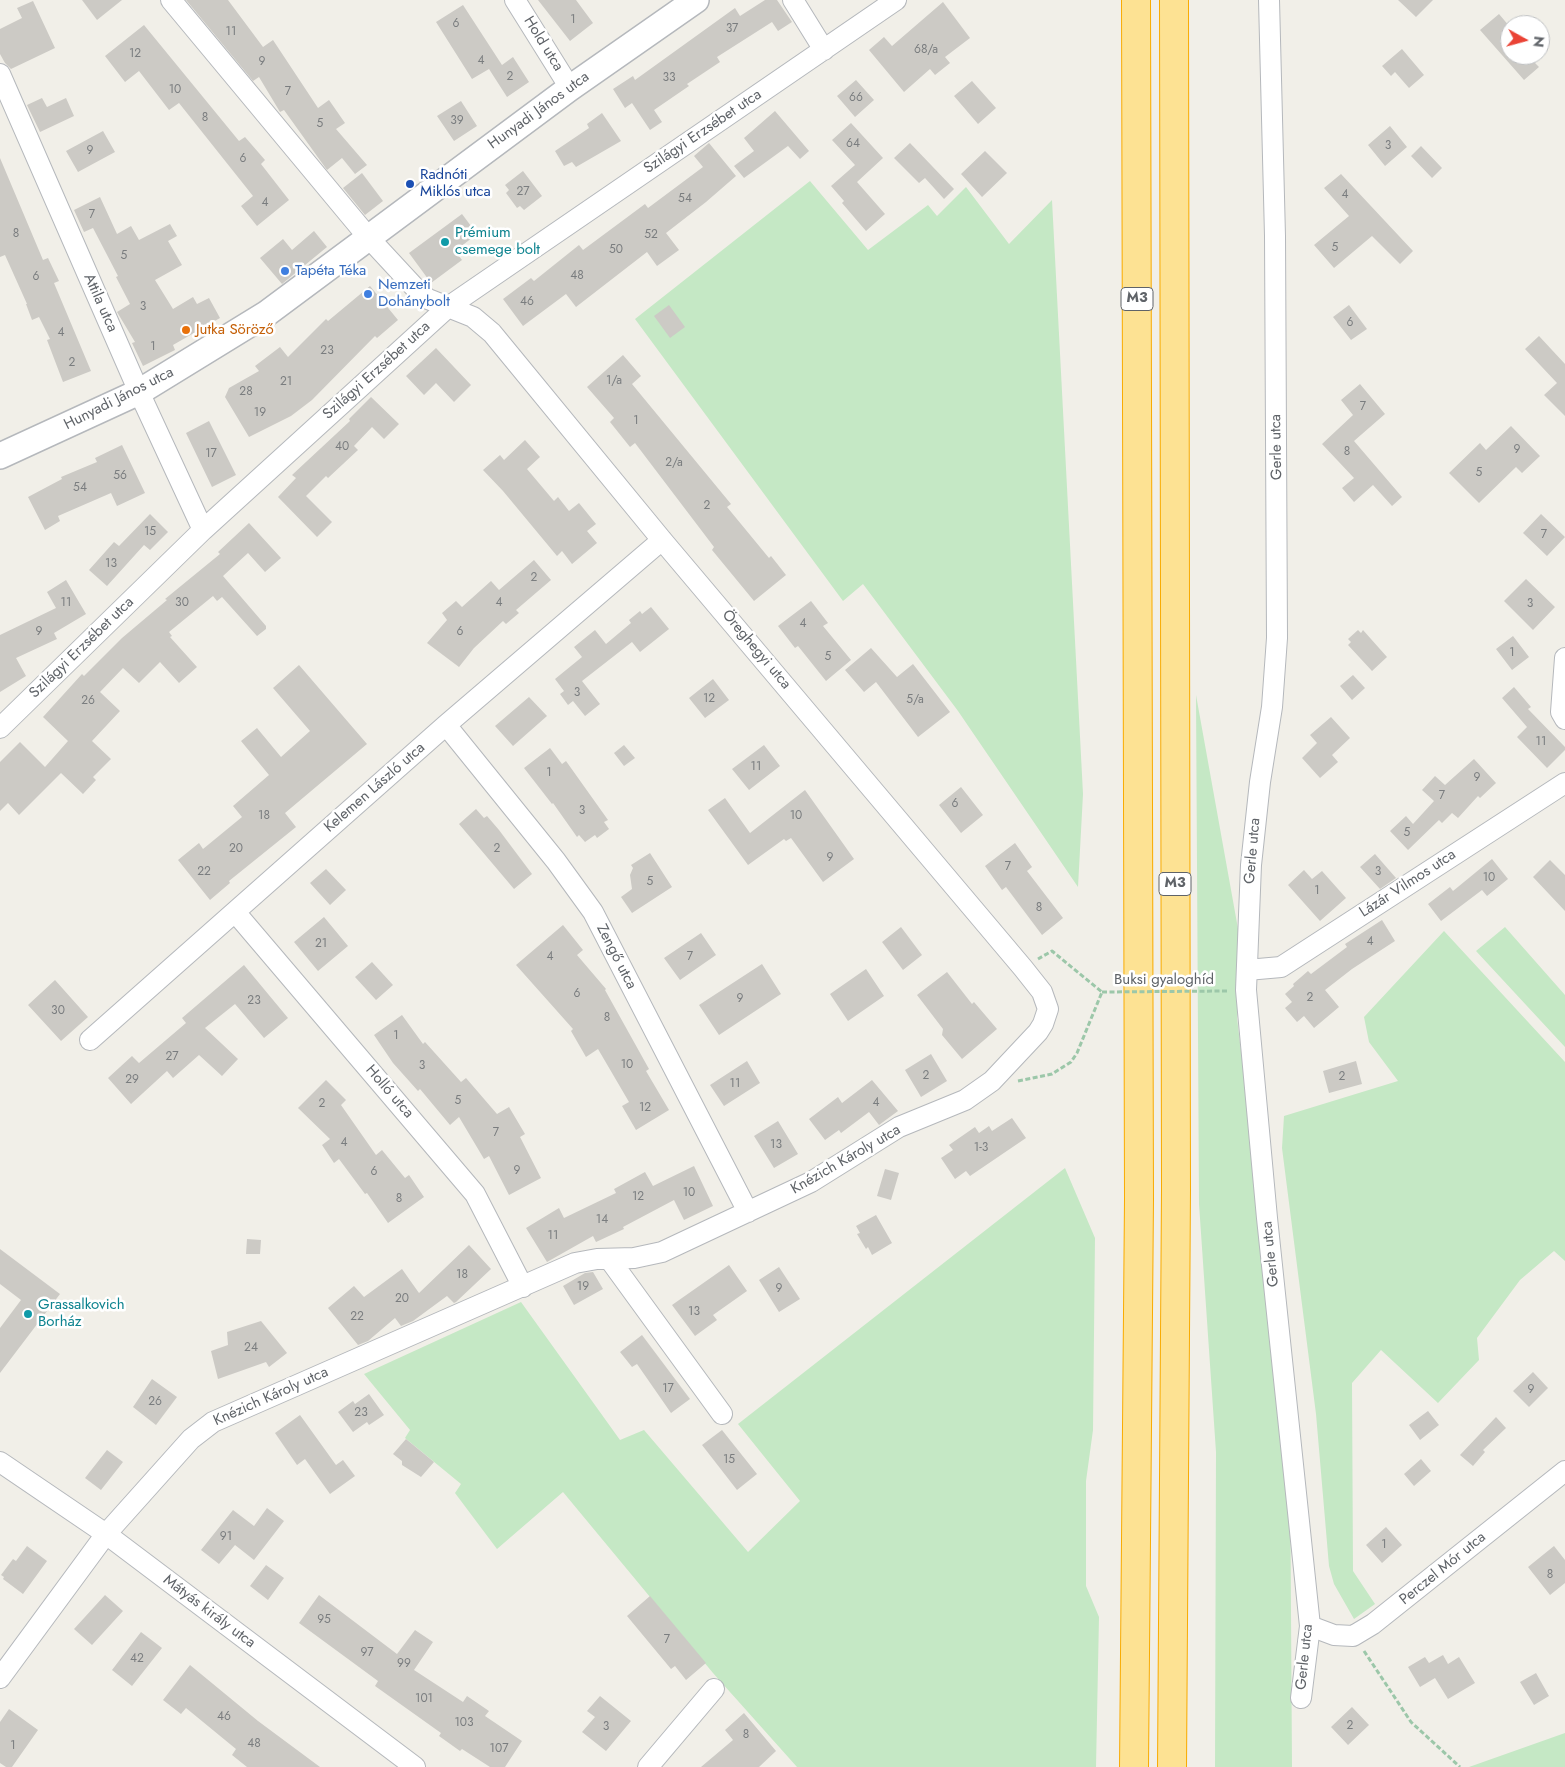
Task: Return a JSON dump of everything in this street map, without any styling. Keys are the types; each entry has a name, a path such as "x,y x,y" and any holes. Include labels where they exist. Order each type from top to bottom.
{"highway":[{"name":"M3","path":"1134,1767 1139,1209 1136,0"},
{"name":"M3","path":"1172,1767 1176,1189 1174,0"}],"street":[{"path":"171,0 368,237 418,291 428,299 448,307"},
{"name":"Hold utca","path":"515,0 570,88"},
{"name":"Hunyadi János utca","path":"0,456 139,392 266,314 570,88 696,0"},
{"path":"793,0 824,50"},
{"name":"Szilágyi Erzsébet utca","path":"0,726 203,530 448,307 896,0"},
{"name":"Gerle utca","path":"1269,0 1275,236 1277,638 1272,707 1260,782 1251,865 1246,990 1267,1218 1310,1626 1301,1698"},
{"name":"Attila utca","path":"0,74 139,392 203,530"},
{"name":"Öreghegyi utca","path":"448,307 473,317 492,333 662,540 1024,968 1042,992 1048,1009"},
{"name":"Kelemen László utca","path":"90,1040 446,725 662,540"},
{"path":"1565,658 1561,712 1565,718"},
{"name":"Zengő utca","path":"446,725 556,861 593,912 748,1212"},
{"name":"Lázár Vilmos utca","path":"1246,970 1281,967 1565,783"},
{"name":"Holló utca","path":"235,912 475,1194 523,1287"},
{"name":"Knézich Károly utca","path":"0,1678 106,1534 191,1439 214,1422 575,1264 597,1259 634,1258 662,1252 829,1173 899,1127 965,1100 992,1081 1038,1032 1044,1024 1048,1009"},
{"path":"610,1260 722,1414"},
{"name":"Mátyás király utca","path":"0,1462 106,1534 415,1767"},
{"name":"Perczel Mór utca","path":"1354,1636 1373,1624 1565,1471"},
{"path":"1310,1626 1334,1635 1354,1636"},
{"path":"648,1767 714,1689"}],"path":[{"path":"992,1081 1020,1081 1046,1076 1062,1069 1077,1053 1102,992 1052,951"},
{"name":"Buksi gyaloghíd","path":"1102,992 1227,991"},
{"path":"1354,1636 1411,1722 1460,1767"}],"green space":[{"path":"810,181 868,250 928,205 937,216 966,187 1009,244 1052,200 1083,794 1078,887 958,711 863,584 843,601 635,319"},
{"path":"1196,695 1242,951 1237,1018 1290,1456 1292,1767 1215,1767 1216,1452 1199,1204"},
{"path":"1505,927 1565,995 1565,1047 1476,951"},
{"path":"1444,931 1565,1062 1565,1261 1554,1251 1520,1280 1477,1338 1479,1360 1438,1403 1381,1350 1352,1383 1353,1571 1375,1604 1354,1619 1334,1584 1329,1566 1316,1414 1282,1148 1284,1116 1398,1081 1369,1042 1364,1017"},
{"path":"1065,1168 1095,1238 1093,1430 1086,1481 1086,1586 1099,1617 1096,1767 797,1767 713,1673 563,1492 497,1549 455,1493 461,1484 405,1438 410,1430 364,1374 521,1302 620,1440 644,1430 748,1552 800,1501 738,1424"},
{"path":"1565,1733 1565,1767 1469,1767"}],"building":[{"path":"82,0 122,0 97,20"},
{"path":"186,0 228,0 263,47 273,40 318,108 329,100 345,123 336,129 367,165 355,174 342,158 327,170 284,110 280,112 259,77 253,81"},
{"path":"538,0 576,0 593,23 570,41"},
{"path":"765,0 777,0 792,22 778,31 772,22 717,57 720,62 687,84 689,86 654,110 662,122 650,130 632,103 625,108 613,89 633,76 635,80 735,8 740,16"},
{"path":"1398,0 1433,0 1416,17"},
{"path":"33,1 55,48 11,69 0,54 0,29 22,18 17,8"},
{"path":"943,2 970,38 945,57 950,63 935,75 930,69 904,92 869,50 884,37 892,46"},
{"path":"463,5 502,65 513,57 529,82 507,97 489,69 472,79 436,22"},
{"path":"1499,14 1500,53 1480,30"},
{"path":"144,25 239,141 245,137 265,160 261,164 289,200 257,226 241,206 253,196 179,103 169,110 139,71 125,82 105,56"},
{"path":"1402,49 1424,75 1409,88 1395,72 1391,76 1382,66"},
{"path":"1511,65 1537,65 1539,67 1524,80"},
{"path":"856,80 874,100 855,117 837,96"},
{"path":"972,81 996,108 978,124 954,96"},
{"path":"42,98 47,107 66,98 74,116 40,132 27,105"},
{"path":"461,101 477,126 454,141 437,116"},
{"path":"775,111 809,151 800,159 788,146 744,178 734,166 754,151 744,138"},
{"path":"602,113 621,141 576,167 572,162 564,166 555,151 589,128 587,124"},
{"path":"851,123 883,158 857,182 885,214 866,231 842,203 844,201 831,186 855,165 832,140"},
{"path":"1390,126 1407,147 1385,166 1368,145"},
{"path":"103,131 115,152 78,172 66,151"},
{"path":"709,143 736,176 666,233 679,250 657,266 647,252 576,307 566,294 523,326 503,299 531,278 534,281 579,245 583,250 645,204 648,208 703,167 694,156"},
{"path":"910,143 954,189 944,199 925,178 919,183 894,158"},
{"path":"1421,146 1442,168 1432,178 1411,156"},
{"path":"985,151 1007,173 982,197 961,174"},
{"path":"0,158 43,260 48,258 59,281 54,283 91,371 63,382 47,340 50,339 39,317 32,320 27,304 5,255 0,257"},
{"path":"523,171 542,196 524,210 520,206 517,208 506,193 509,190 505,185"},
{"path":"362,173 383,201 365,215 343,188"},
{"path":"1341,174 1413,251 1400,264 1372,236 1334,268 1314,245 1349,216 1324,188"},
{"path":"100,197 117,234 131,226 139,240 170,224 177,236 168,241 182,265 155,280 173,309 193,297 197,304 209,298 220,318 173,345 175,350 143,366 132,343 135,342 117,312 130,304 116,277 118,276 93,228 84,232 74,210"},
{"name":"Prémium csemege bolt","path":"462,214 477,234 455,251 462,260 431,283 409,253"},
{"name":"Tapéta Téka","path":"314,231 327,247 282,284 260,258 283,239 292,250"},
{"path":"370,286 398,320 377,338 375,336 312,400 291,416 249,437 225,397 229,388 259,371 255,366 280,347 288,357 326,319 328,321"},
{"path":"669,305 685,327 670,338 654,316"},
{"path":"1349,305 1367,329 1351,340 1333,317"},
{"path":"1539,336 1565,364 1565,416 1544,395 1557,383 1525,349"},
{"path":"436,348 471,385 454,402 436,383 424,395 406,376"},
{"path":"623,355 641,376 632,384 731,504 727,507 769,558 771,556 786,575 754,601 712,550 714,547 635,443 630,447 610,422 614,418 587,387"},
{"path":"1360,384 1385,414 1354,441 1402,497 1392,506 1373,485 1354,502 1342,488 1354,478 1322,444 1353,415 1341,400"},
{"path":"371,397 399,424 384,439 372,427 354,446 358,450 328,478 326,476 306,496 332,522 317,537 278,497 296,478 292,475 350,421 349,419"},
{"path":"209,421 236,475 212,487 186,433"},
{"path":"1511,426 1540,456 1522,473 1516,467 1479,503 1449,473 1480,443 1486,450"},
{"path":"525,440 540,457 527,469 554,501 558,497 569,511 579,503 596,524 587,531 597,543 572,564 562,551 557,556 483,470 500,455 504,460"},
{"path":"122,445 145,493 117,506 111,493 58,516 60,521 45,530 28,497 62,479 61,477 97,462 95,458"},
{"path":"150,514 168,532 150,550 144,545 107,586 89,570 114,542 119,546"},
{"path":"1541,514 1565,537 1547,556 1523,533"},
{"path":"249,523 281,558 265,572 248,553 223,576 266,626 266,629 257,636 222,597 217,601 213,596 169,632 172,636 170,637 197,667 179,683 160,662 139,683 123,668 100,692 120,711 92,741 111,759 93,777 96,780 83,794 61,773 19,815 8,803 0,811 0,762 20,742 45,767 68,741 43,717 82,674 84,676 122,638 167,600 165,599 220,554 218,552"},
{"path":"534,560 551,580 516,610 519,613 506,624 503,621 474,648 459,667 427,643 447,620 442,613 456,601 462,607 491,581 499,590"},
{"path":"1526,579 1555,607 1533,630 1504,601"},
{"path":"66,580 86,614 54,633 57,639 16,658 26,676 0,692 0,635 56,608 47,592"},
{"path":"811,601 828,623 823,626 851,660 826,681 798,646 795,648 778,626"},
{"path":"651,607 669,629 640,652 632,642 582,681 600,704 585,716 573,701 568,705 560,694 564,691 555,679 582,657 574,647 595,630 606,644 631,623 629,620 640,611 642,614"},
{"path":"1358,630 1361,633 1363,630 1387,657 1372,671 1348,645 1351,642 1348,639"},
{"path":"1513,636 1529,657 1512,670 1496,649"},
{"path":"871,648 897,677 913,664 950,712 918,737 876,682 864,692 845,670"},
{"path":"299,665 367,744 285,813 296,827 229,881 230,883 210,900 178,860 199,843 203,849 242,817 233,806 269,775 241,741 257,728 281,757 310,731 273,688"},
{"path":"1353,675 1365,688 1352,700 1340,686"},
{"path":"713,679 729,700 705,718 689,698"},
{"path":"1514,687 1531,707 1528,709 1565,747 1565,750 1547,768 1517,737 1527,727 1502,698"},
{"path":"529,697 547,716 513,746 495,726"},
{"path":"1331,717 1350,738 1332,755 1338,762 1320,778 1302,758 1317,743 1310,735"},
{"path":"624,745 635,758 624,766 614,753"},
{"path":"764,745 780,766 749,790 732,769"},
{"path":"550,748 562,764 566,761 608,820 604,822 609,829 597,838 595,835 585,842 579,835 577,837 553,803 524,768"},
{"path":"1474,759 1496,783 1480,798 1478,796 1458,818 1452,813 1442,823 1439,820 1408,850 1390,831 1406,816 1413,824 1434,801 1422,790 1435,776 1445,785"},
{"path":"961,787 983,815 961,833 939,805"},
{"path":"805,790 854,859 823,882 791,838 786,841 784,839 748,865 708,810 725,798 750,833"},
{"path":"476,809 484,818 487,816 532,874 514,889 459,824"},
{"path":"1015,843 1032,867 1027,871 1063,918 1042,935 1006,887 1002,890 985,866"},
{"path":"650,853 672,887 632,913 621,897 632,889 630,875 633,868 631,865"},
{"path":"1375,854 1396,878 1380,889 1360,867"},
{"path":"1492,859 1508,879 1487,896 1482,890 1441,921 1428,904 1450,887 1453,891"},
{"path":"1550,860 1565,875 1565,911 1533,877"},
{"path":"326,869 346,890 330,905 310,883"},
{"path":"1304,870 1312,879 1322,871 1346,898 1320,921 1288,885"},
{"path":"324,917 348,946 318,971 294,942"},
{"path":"1382,920 1395,941 1352,969 1325,990 1339,1007 1314,1028 1304,1016 1297,1022 1285,1008 1292,1002 1285,994 1294,986 1293,984 1308,971 1311,974 1347,947 1345,944"},
{"path":"563,925 583,950 577,955 606,989 649,1069 646,1071 669,1110 636,1130 622,1106 629,1102 598,1049 586,1057 571,1031 573,1029 516,965"},
{"path":"901,927 922,955 903,970 882,942"},
{"path":"701,933 716,955 680,980 664,958"},
{"path":"372,962 393,985 376,1000 355,977"},
{"path":"762,964 781,994 719,1035 699,1005"},
{"path":"244,965 288,1018 264,1038 235,1004 205,1028 238,1059 222,1076 199,1055 173,1078 167,1071 131,1104 108,1078 132,1056 139,1063 186,1023 182,1018"},
{"path":"866,969 884,996 848,1021 830,994"},
{"path":"947,972 972,1004 974,1002 997,1029 962,1059 942,1035 943,1029 917,995"},
{"path":"55,980 88,1017 61,1041 28,1005"},
{"path":"402,1015 423,1044 425,1042 461,1082 466,1078 497,1114 509,1107 525,1134 520,1137 541,1178 509,1195 489,1156 484,1159 459,1117 450,1125 420,1089 418,1091 393,1063 374,1035"},
{"path":"931,1054 947,1081 921,1097 905,1070"},
{"path":"747,1061 760,1083 724,1106 710,1085"},
{"path":"1356,1061 1362,1084 1329,1093 1323,1071"},
{"path":"326,1080 346,1100 341,1105 376,1155 382,1150 405,1178 409,1175 424,1197 388,1223 367,1193 365,1194 339,1159 334,1163 322,1145 330,1139 298,1108"},
{"path":"872,1080 898,1111 879,1125 869,1112 841,1133 839,1130 825,1140 809,1119 838,1097 842,1103"},
{"path":"1012,1118 1026,1138 970,1176 966,1171 955,1179 941,1158 953,1150 949,1145 975,1127 979,1133 989,1126 992,1131"},
{"path":"778,1121 798,1154 774,1168 754,1136"},
{"path":"694,1166 713,1206 684,1220 674,1200 623,1227 624,1229 596,1242 593,1236 547,1262 526,1228 559,1208 564,1218 616,1193 614,1189 645,1172 653,1186"},
{"path":"885,1169 899,1173 891,1200 877,1196"},
{"path":"876,1215 892,1243 872,1255 857,1234 860,1233 856,1226"},
{"path":"247,1239 261,1240 260,1254 246,1254"},
{"path":"469,1245 491,1269 454,1303 447,1296 413,1321 401,1326 395,1318 368,1341 358,1345 328,1308 354,1286 364,1297 402,1269 419,1293"},
{"name":"Grassalkovich Borház","path":"0,1249 60,1294 0,1373 0,1328 21,1300 0,1284"},
{"path":"729,1265 747,1291 713,1315 717,1320 695,1336 672,1305"},
{"path":"779,1267 800,1299 779,1312 759,1280"},
{"path":"593,1272 603,1289 574,1305 563,1286 585,1273"},
{"path":"261,1321 287,1353 269,1367 266,1362 218,1379 211,1351 228,1345 227,1332"},
{"path":"642,1335 690,1399 671,1413 637,1364 632,1367 620,1352"},
{"path":"1533,1372 1548,1388 1529,1407 1513,1391"},
{"path":"152,1379 177,1397 156,1425 133,1407"},
{"path":"369,1394 384,1415 369,1425 367,1422 353,1432 338,1412 353,1401 355,1404"},
{"path":"1428,1411 1439,1425 1420,1440 1409,1425"},
{"path":"300,1415 336,1465 343,1460 355,1476 330,1494 305,1459 297,1465 275,1433"},
{"path":"1496,1417 1506,1428 1483,1450 1485,1452 1473,1466 1460,1455"},
{"path":"722,1430 757,1474 737,1490 702,1445"},
{"path":"406,1439 434,1462 421,1477 402,1465 402,1461 393,1454"},
{"path":"107,1450 123,1462 101,1490 85,1478"},
{"path":"1421,1459 1431,1471 1414,1486 1404,1474"},
{"path":"267,1508 284,1521 254,1560 235,1545 219,1564 201,1550 233,1510 254,1526"},
{"path":"1386,1527 1402,1545 1382,1563 1366,1545"},
{"path":"27,1546 47,1561 23,1594 3,1579 4,1577 1,1575 13,1559 16,1561"},
{"path":"1554,1546 1565,1560 1565,1583 1550,1595 1528,1567"},
{"path":"266,1565 284,1578 268,1600 250,1586"},
{"path":"105,1595 123,1611 92,1645 74,1629"},
{"path":"319,1595 397,1654 415,1630 433,1642 414,1670 463,1702 467,1696 489,1711 485,1716 522,1741 505,1767 490,1767 462,1749 460,1751 439,1736 441,1733 375,1686 378,1681 299,1623"},
{"path":"650,1596 706,1663 686,1680 675,1666 671,1669 627,1616"},
{"path":"141,1632 162,1648 132,1686 112,1670"},
{"path":"1443,1655 1448,1664 1459,1657 1475,1683 1448,1699 1435,1678 1420,1687 1408,1667 1425,1657 1429,1663"},
{"path":"190,1665 258,1721 320,1767 247,1767 232,1755 236,1749 186,1708 181,1714 163,1700"},
{"path":"1536,1673 1549,1696 1534,1705 1520,1682"},
{"path":"600,1696 631,1721 606,1751 582,1732 595,1717 587,1711"},
{"path":"1352,1707 1369,1725 1348,1745 1331,1727"},
{"path":"9,1709 38,1730 12,1767 6,1767 0,1763 0,1722"},
{"path":"744,1713 776,1751 759,1767 701,1767 733,1740 725,1730"}],"place":[{"name":"Radnóti Miklós utca","path":"410,184"},
{"name":"Prémium csemege bolt","path":"445,242"},
{"name":"Tapéta Téka","path":"285,271"},
{"name":"Nemzeti Dohánybolt","path":"368,294"},
{"name":"Jutka Söröző","path":"186,330"},
{"name":"Grassalkovich Borház","path":"28,1314"}]}
